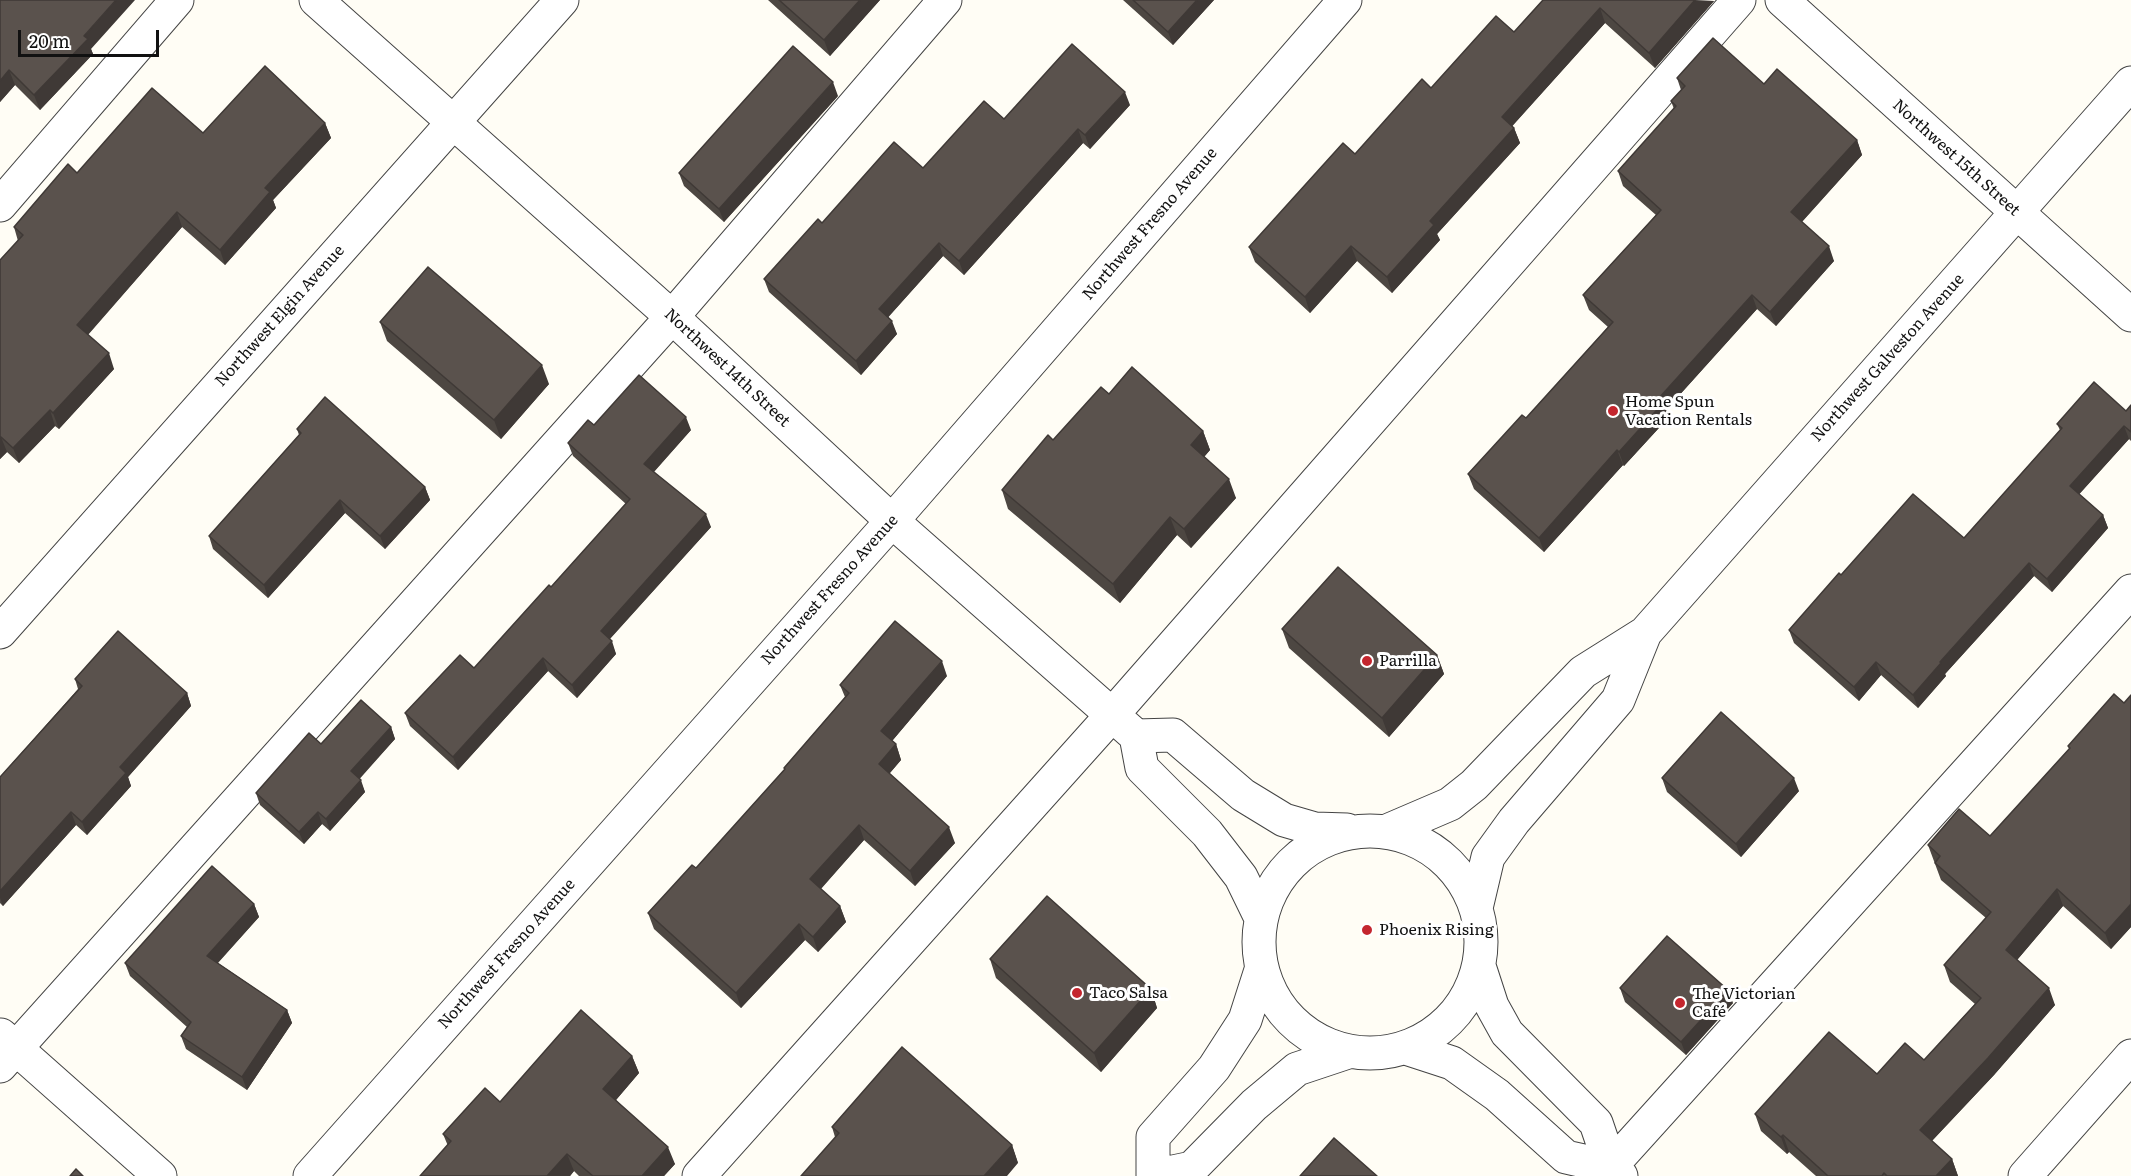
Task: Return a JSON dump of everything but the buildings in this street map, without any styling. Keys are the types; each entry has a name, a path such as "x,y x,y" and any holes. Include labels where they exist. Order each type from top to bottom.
{"street":[{"path":"0,205 177,0"},
{"name":"Northwest 14th Street","path":"316,0 672,317 892,521 1137,736"},
{"name":"Northwest Elgin Avenue","path":"0,632 561,0"},
{"path":"160,1176 6,1049 672,317 945,0"},
{"name":"Northwest Fresno Avenue","path":"310,1176 892,521 1345,0"},
{"path":"699,1176 1112,715 1739,0"},
{"name":"Northwest 15th Street","path":"1782,0 2131,315"},
{"name":"Northwest Galveston Avenue","path":"1260,916 1270,891 1292,861 1322,841 1372,831 1450,804 1474,785 1583,672 1645,633 2131,82"},
{"path":"1612,1173 2131,591"},
{"name":"Northwest Galveston Avenue","path":"1476,908 1488,857 1514,822 1618,700 1645,633"},
{"path":"1173,735 1244,795 1284,820 1315,829 1372,831 1417,840 1443,857 1464,880 1476,908 1482,937 1479,966 1469,994 1453,1017 1431,1035 1406,1048 1378,1054 1348,1052 1320,1043 1294,1025 1273,1000 1261,970 1258,943 1260,916 1241,877 1207,833 1142,768 1137,736 1173,735"},
{"path":"1479,966 1492,1006 1508,1033 1596,1123 1612,1173"},
{"path":"1261,970 1245,1020 1214,1068 1153,1137 1154,1176 1192,1168 1254,1105 1297,1069 1348,1052"},
{"path":"1406,1048 1452,1063 1497,1095 1566,1157 1612,1173"},
{"path":"2025,1176 2131,1056"}],"place":[{"name":"Home Spun Vacation Rentals","path":"1613,411"},
{"name":"Parrilla","path":"1367,661"},
{"name":"Phoenix Rising","path":"1367,930"},
{"name":"Taco Salsa","path":"1077,993"},
{"name":"The Victorian Café","path":"1680,1003"}]}
